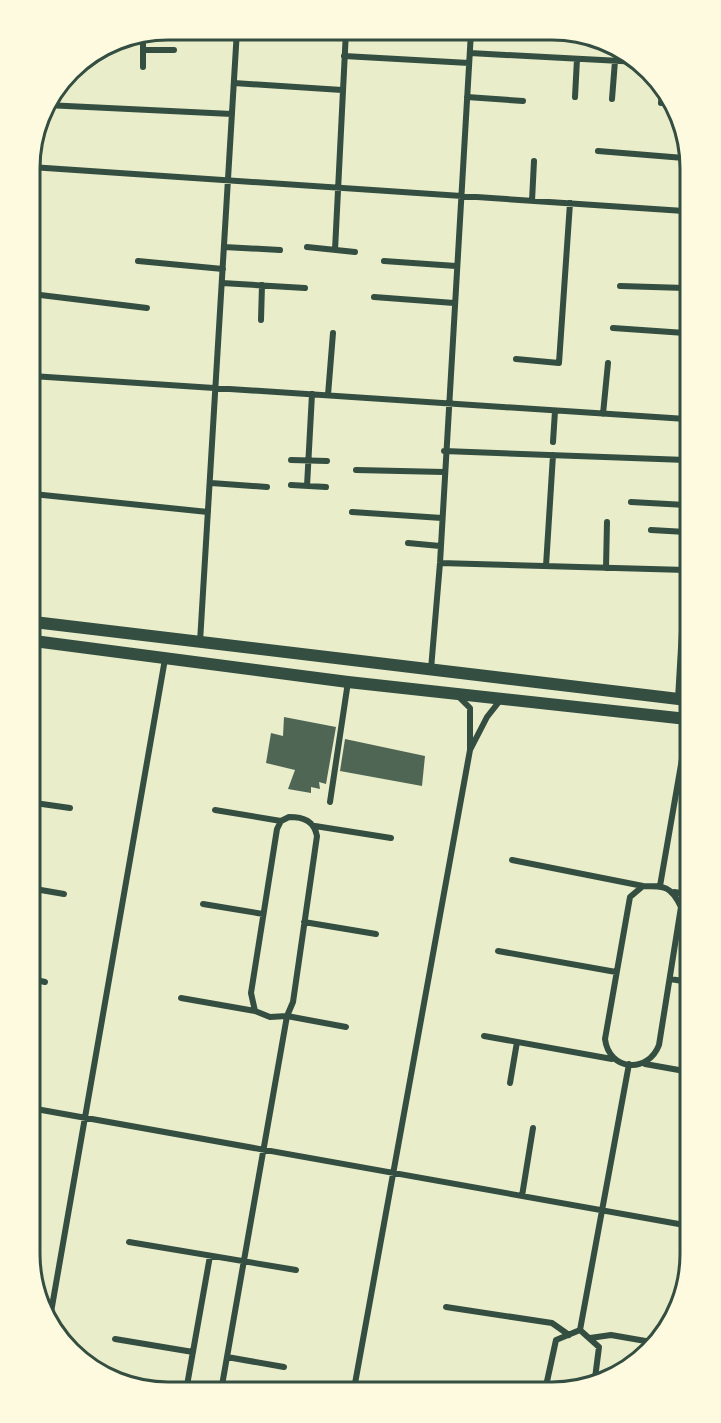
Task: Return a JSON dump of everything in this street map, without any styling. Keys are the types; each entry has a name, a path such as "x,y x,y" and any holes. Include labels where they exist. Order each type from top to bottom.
{"main road":[{"path":"41,623 681,700"},
{"path":"41,642 348,682 680,718"},
{"path":"429,690 431,669"}],"street":[{"path":"200,642 236,40"},
{"path":"334,250 346,40"},
{"path":"431,669 440,563 444,451 471,40"},
{"path":"143,43 143,67"},
{"path":"143,50 174,50"},
{"path":"470,53 623,61"},
{"path":"345,56 469,63"},
{"path":"575,97 577,59"},
{"path":"612,99 615,61"},
{"path":"234,83 342,90"},
{"path":"467,97 523,101"},
{"path":"57,106 232,114"},
{"path":"598,151 680,158"},
{"path":"532,201 534,161"},
{"path":"41,168 681,211"},
{"path":"516,360 559,363 570,203"},
{"path":"224,247 280,250"},
{"path":"307,247 356,252"},
{"path":"138,261 223,269"},
{"path":"384,261 456,266"},
{"path":"222,283 305,288"},
{"path":"261,320 262,285"},
{"path":"620,286 681,288"},
{"path":"41,295 147,308"},
{"path":"374,297 454,303"},
{"path":"613,328 681,333"},
{"path":"328,395 333,333"},
{"path":"603,414 608,363"},
{"path":"41,377 681,419"},
{"path":"308,486 312,394"},
{"path":"553,442 555,411"},
{"path":"444,451 681,460"},
{"path":"546,566 553,455"},
{"path":"291,460 327,461"},
{"path":"356,470 444,472"},
{"path":"211,483 267,487"},
{"path":"291,485 326,488"},
{"path":"41,496 208,512"},
{"path":"631,502 681,505"},
{"path":"352,512 442,518"},
{"path":"606,568 607,522"},
{"path":"651,530 681,532"},
{"path":"408,543 441,546"},
{"path":"440,563 681,570"},
{"path":"52,1307 165,659"},
{"path":"330,802 348,682"},
{"path":"355,1382 470,750 470,708 455,693"},
{"path":"470,750 487,717 502,698"},
{"path":"660,886 680,768"},
{"path":"40,804 70,808"},
{"path":"215,810 281,821 299,817 315,826 391,838"},
{"path":"255,1011 251,993 277,829 281,821"},
{"path":"223,1382 287,1016 293,1002 317,836 315,826"},
{"path":"512,860 643,886 660,886 680,893"},
{"path":"612,1059 607,1052 605,1039 616,972 630,897 643,886"},
{"path":"40,890 64,894"},
{"path":"674,892 680,906"},
{"path":"203,904 263,914"},
{"path":"644,1064 654,1058 659,1045 680,911"},
{"path":"304,922 376,934"},
{"path":"498,951 616,972"},
{"path":"670,979 680,981"},
{"path":"40,981 45,982"},
{"path":"181,998 255,1011 270,1017 287,1016 346,1028"},
{"path":"484,1036 629,1064 644,1064 680,1070"},
{"path":"510,1083 517,1042"},
{"path":"580,1330 629,1064"},
{"path":"40,1110 680,1224"},
{"path":"522,1196 533,1128"},
{"path":"129,1242 296,1270"},
{"path":"188,1382 210,1256"},
{"path":"446,1307 552,1323 569,1335"},
{"path":"547,1382 556,1340 580,1330"},
{"path":"580,1330 599,1347 595,1375"},
{"path":"591,1338 612,1335 646,1341"},
{"path":"115,1339 193,1352"},
{"path":"227,1357 284,1367"}],"building":[{"path":"284,717 336,727 326,784 319,782 320,789 311,787 311,793 288,789 295,770 266,763 271,733 283,736"},
{"path":"345,739 425,756 422,786 340,771"}]}
